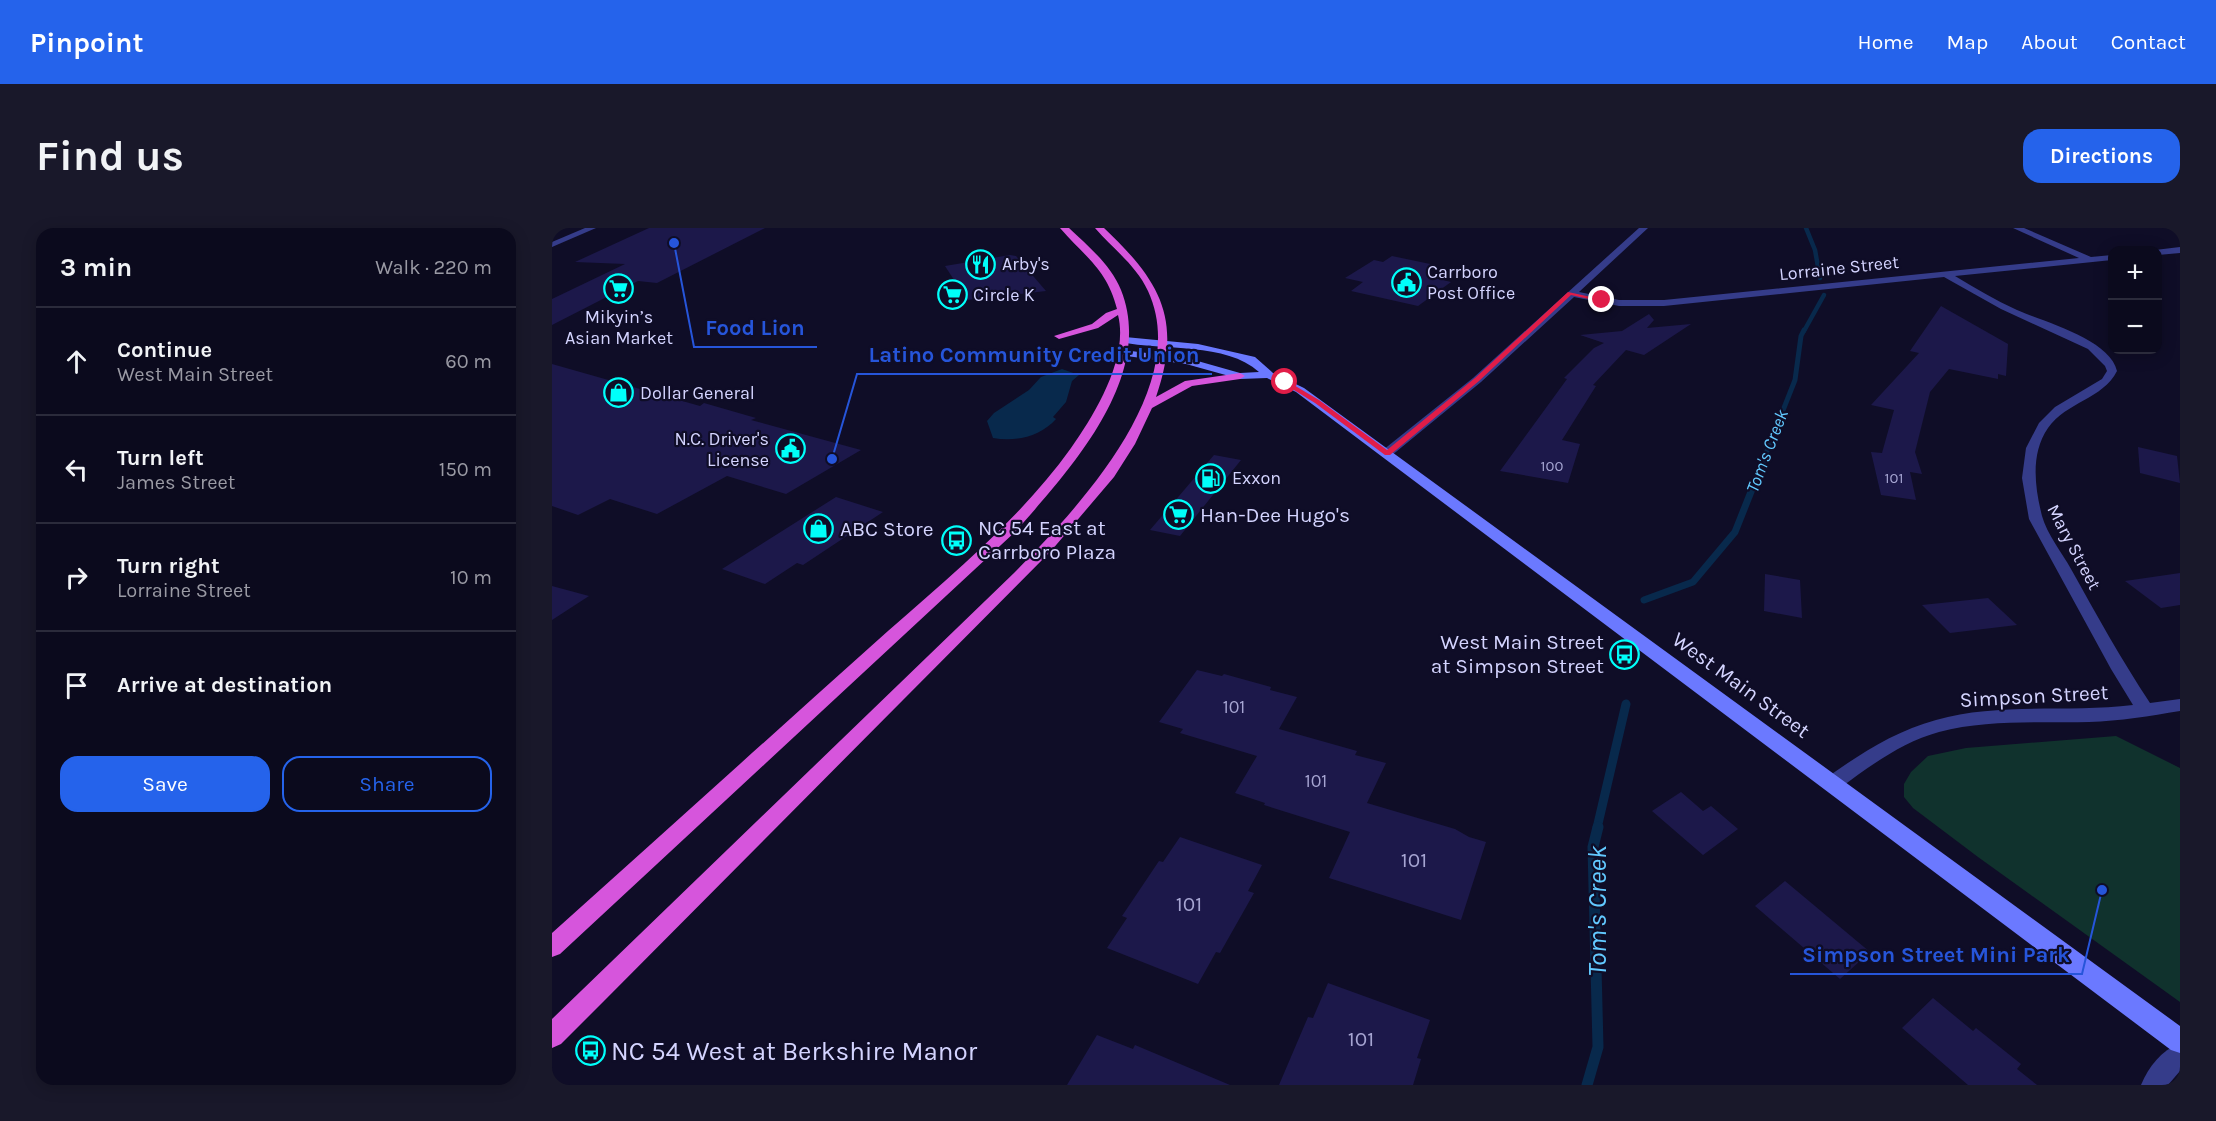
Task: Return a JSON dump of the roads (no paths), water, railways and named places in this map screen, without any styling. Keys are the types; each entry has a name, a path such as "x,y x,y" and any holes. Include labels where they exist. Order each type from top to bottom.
{"highway":[{"path":"552,947 1010,529 1054,481 1082,443 1106,403 1124,347 1123,310 1117,291 1105,270 1064,228"},
{"path":"552,1036 929,667 1064,530 1110,472 1137,427 1146,407 1162,342 1160,311 1147,278 1137,264 1099,228"},
{"path":"1059,336 1095,326 1109,315 1123,310"},
{"path":"1146,407 1189,383 1240,375"}],"main road":[{"name":"West Main Street","path":"1124,347 1162,342 1198,346 1251,359 1269,375 1300,390 2180,1041"},
{"name":"West Main Street","path":"1124,347 1240,375 1269,375"}],"street":[{"path":"552,245 592,228"},
{"path":"1387,453 1477,380 1644,228"},
{"path":"2018,228 2090,260"},
{"path":"2162,252 2180,250"},
{"name":"Lorraine Street","path":"1570,293 1619,303 1664,303 2108,258"},
{"name":"Mary Street","path":"1944,273 2013,311 2086,344 2100,353 2110,364 2111,377 2106,383 2070,401 2037,433 2026,470 2028,493 2036,519 2145,710"},
{"name":"Simpson Street","path":"1833,783 1873,754 1909,736 1963,720 2096,715 2180,705"},
{"path":"2154,1085 2164,1069 2180,1055"}],"water":[{"path":"1062,369 1079,375 1072,381 1066,402 1053,417 1056,419 1050,425 1027,437 993,438 987,421 994,413 1029,390 1041,377"}],"waterway":[{"name":"Tom's Creek","path":"1806,228 1815,250 1820,278"},
{"name":"Tom's Creek","path":"1804,331 1824,295"},
{"name":"Tom's Creek","path":"1763,461 1795,380 1801,336 1804,330"},
{"name":"Tom's Creek","path":"1644,600 1693,582 1735,532 1764,459"},
{"name":"Tom's Creek","path":"1597,828 1626,704"},
{"name":"Tom's Creek","path":"1587,1085 1598,1047 1593,847 1598,827"}],"place":[{"name":"Food Lion","path":"674,243"},
{"name":"Arby's","path":"981,264"},
{"name":"Carrboro Post Office","path":"1406,282"},
{"name":"Mikyin’s Asian Market","path":"619,288"},
{"name":"Circle K","path":"952,295"},
{"name":"Dollar General","path":"619,393"},
{"name":"N.C. Driver's License","path":"790,449"},
{"name":"Latino Community Credit Union","path":"832,459"},
{"name":"Exxon","path":"1211,478"},
{"name":"Han-Dee Hugo's","path":"1179,515"},
{"name":"ABC Store","path":"819,529"},
{"name":"NC 54 East at Carrboro Plaza","path":"957,540"},
{"name":"West Main Street at Simpson Street","path":"1625,654"},
{"name":"Simpson Street Mini Park","path":"2102,890"},
{"name":"NC 54 West at Berkshire Manor","path":"590,1051"}]}
